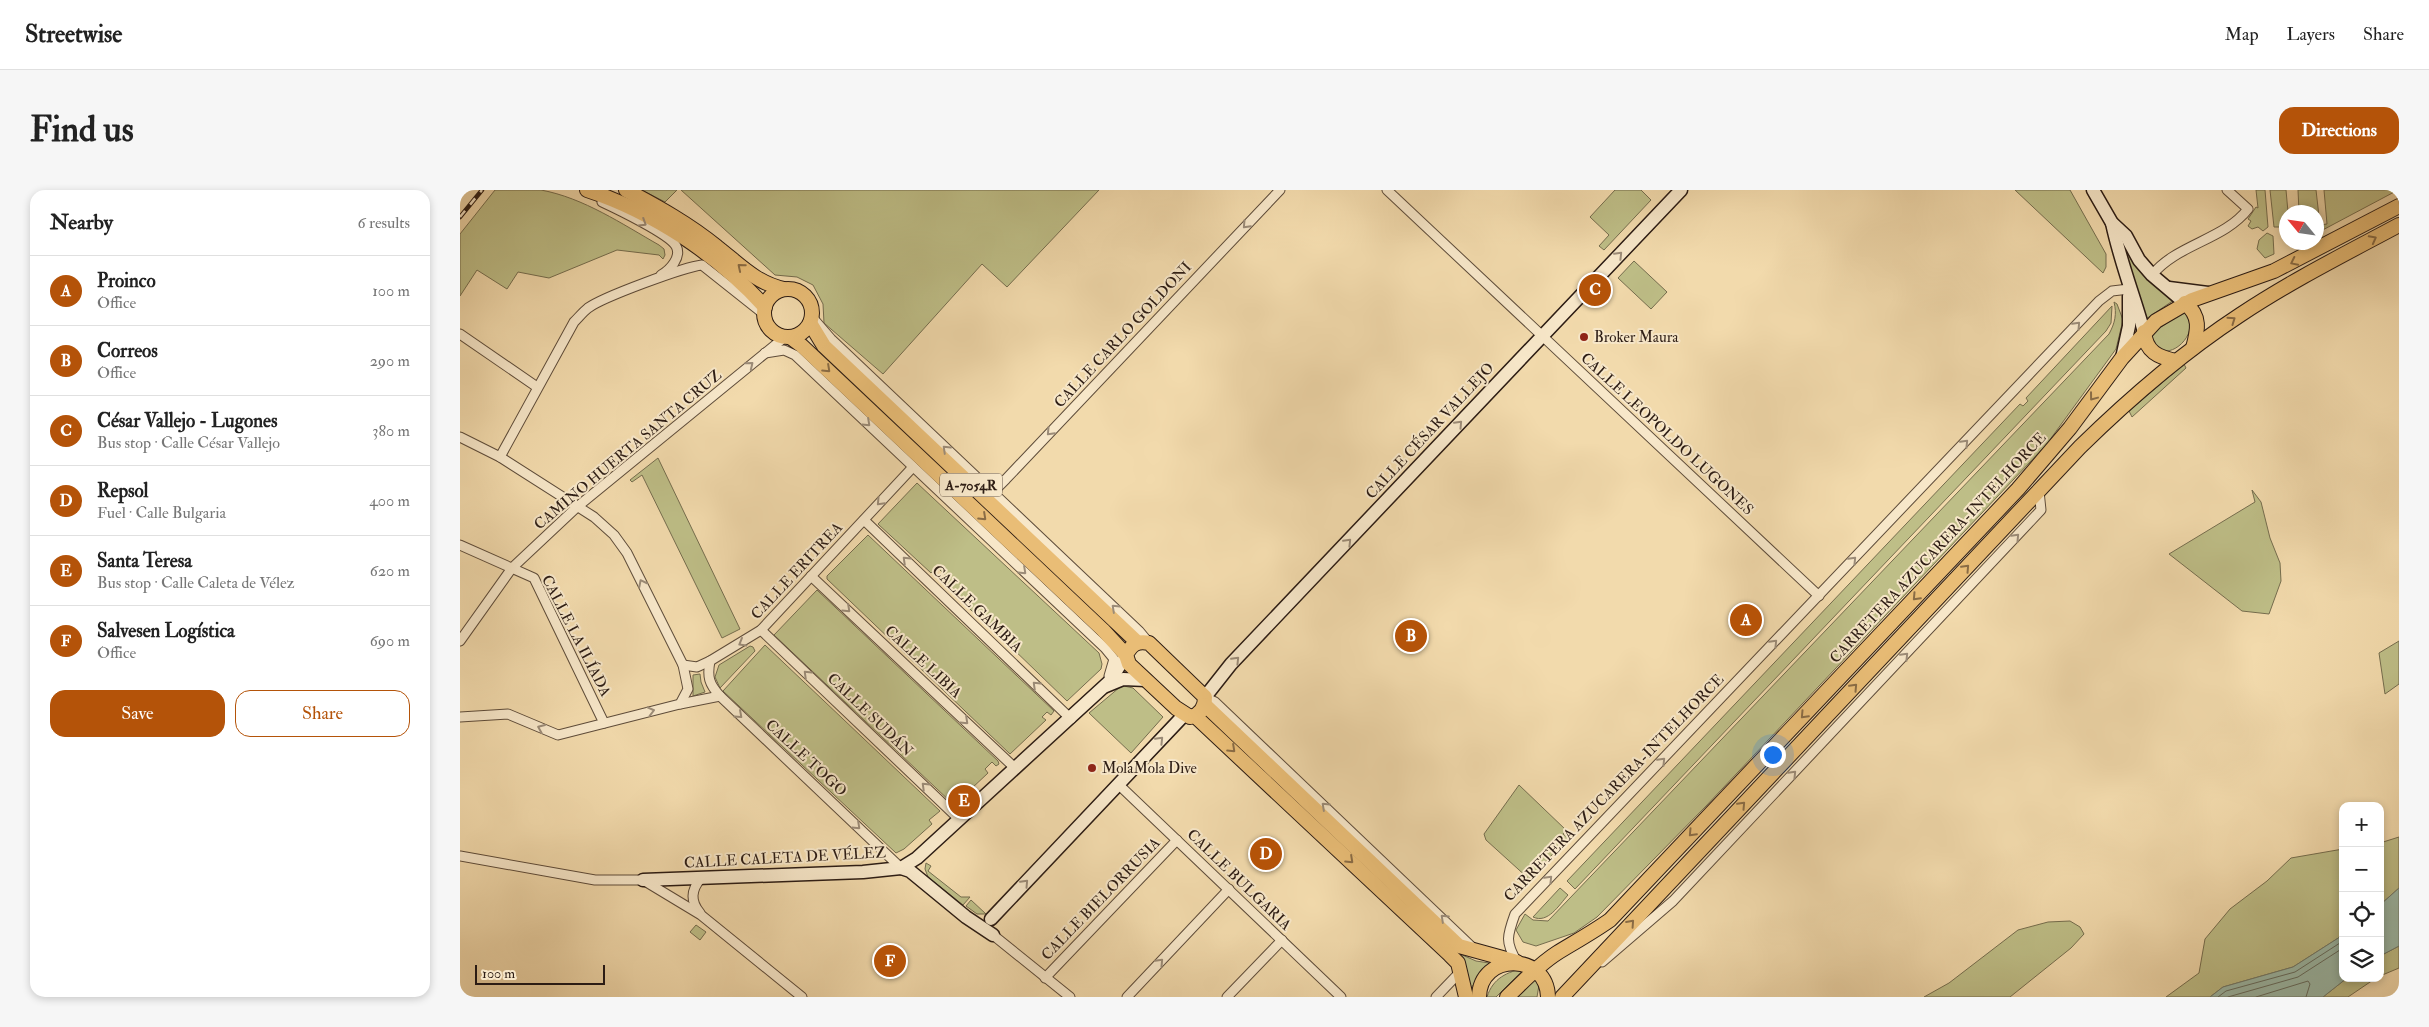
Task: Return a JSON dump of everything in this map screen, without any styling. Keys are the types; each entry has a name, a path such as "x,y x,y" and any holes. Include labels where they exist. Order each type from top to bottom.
{"main road":[{"name":"A-7054R","path":"586,190 640,212 670,228 745,285 765,311 766,322 774,332 788,337 802,346 1112,640 1126,655 1129,664 1190,716"},
{"name":"A-7054R","path":"626,190 666,211 717,246 752,276 768,285 799,291 805,296 812,309 811,320 824,346 1205,701"},
{"name":"CARRETERA AZUCARERA-INTELHORCE","path":"1508,997 1535,970 1557,953 1585,938 1610,920 2018,489 2065,434 2122,358 2156,321 2185,303 2274,271 2399,206"},
{"path":"1562,997 2039,491 2119,409 2176,361 2240,315 2292,282 2399,225"},
{"path":"765,311 772,296 784,289"},
{"path":"2185,303 2196,315 2198,324 2193,348"},
{"path":"788,337 802,333 811,320"},
{"path":"2144,332 2148,347 2155,355 2176,361"},
{"path":"1126,655 1130,647 1143,642"},
{"path":"1468,995 1458,964 1450,955 1190,716 1205,701 1459,946 1478,953 1504,957 1535,970 1543,979 1548,997"},
{"path":"1479,997 1481,984 1487,974 1496,967 1506,963 1517,962"}],"street":[{"path":"586,190 595,198 635,218 671,241 676,247 676,259 668,270 649,282"},
{"name":"CALLE CARLO GOLDONI","path":"981,483 998,487 1280,190"},
{"name":"CALLE LEOPOLDO LUGONES","path":"1387,190 1819,596"},
{"name":"CALLE CÉSAR VALLEJO","path":"1205,701 1231,664 1681,190"},
{"path":"2093,190 2112,223 2129,289 2129,326 2122,358"},
{"path":"2152,275 2167,259 2239,221 2248,209 2228,190"},
{"path":"2112,223 2126,236 2139,260 2152,275 2185,303"},
{"path":"500,457 574,322 589,307 649,282 702,265 765,311"},
{"path":"2166,287 2209,293"},
{"path":"2129,289 2136,301 2144,332"},
{"name":"CARRETERA AZUCARERA-INTELHORCE","path":"1517,962 1508,945 1509,930 1515,914 2099,301 2112,291 2129,289"},
{"path":"811,320 981,483 1140,631 1143,642"},
{"path":"460,334 537,387"},
{"path":"788,337 804,358 806,365"},
{"name":"CAMINO HUERTA SANTA CRUZ","path":"460,641 512,568 577,507 765,353 788,337"},
{"path":"765,353 784,350 795,355 1105,648 1114,659 1104,687"},
{"path":"460,437 500,457 594,517 614,535 627,553 683,665 688,689 680,704"},
{"name":"CALLE ERITREA","path":"683,665 696,666 710,661 761,630 914,467"},
{"name":"CALLE GAMBIA","path":"864,520 1071,718"},
{"name":"CALLE LA ILÍADA","path":"460,546 534,578 604,723"},
{"name":"CALLE LIBIA","path":"811,576 1016,769"},
{"path":"1082,626 1112,640"},
{"name":"CALLE SUDÁN","path":"761,630 960,820"},
{"name":"CALLE CALETA DE VÉLEZ","path":"460,856 595,880 863,872 901,868 917,858 960,820 1104,687 1117,672 1126,655"},
{"name":"CALLE TOGO","path":"710,661 708,677 711,686 720,696 901,868"},
{"name":"CALLE CALETA DE VÉLEZ","path":"1104,687 1123,679 1146,680"},
{"path":"460,717 508,714 558,735 680,704 720,696"},
{"path":"993,935 990,926 991,919 1118,784 1190,716"},
{"name":"CALLE BULGARIA","path":"1118,784 1282,940 1335,995"},
{"name":"CALLE BIELORRUSIA","path":"1045,978 1177,840"},
{"path":"901,868 910,871 1070,997"},
{"path":"701,878 696,885 692,898 694,906 701,916"},
{"path":"642,880 701,916 802,997"},
{"path":"1127,997 1229,889"},
{"path":"966,917 980,921 991,919"},
{"path":"1228,997 1282,940"},
{"path":"1436,997 1460,972"}],"green space":[{"path":"495,190 541,190 572,199 587,205 659,245 664,249 665,255 663,259 659,255 617,250 549,278 518,272 507,289 477,270 460,296 460,234"},
{"path":"642,190 677,190 665,202"},
{"path":"681,190 1099,190 1007,287 982,264 883,374 824,323 823,304 813,285 797,277 775,275"},
{"path":"1615,190 1641,190 1651,200 1604,250 1599,246 1609,235 1590,217"},
{"path":"2015,190 2070,190 2106,254 2106,267 2103,273"},
{"path":"2256,190 2265,190 2268,227 2263,231 2258,227 2252,229 2248,226 2251,221 2248,219 2256,207 2258,208"},
{"path":"2270,190 2286,190 2287,205 2279,205 2279,227 2274,227"},
{"path":"2298,190 2316,190 2318,205 2299,205"},
{"path":"2324,190 2398,190 2324,229 2324,224 2327,224"},
{"path":"2267,233 2273,236 2274,254 2265,258 2257,249 2259,240"},
{"path":"2125,246 2146,278 2174,300 2146,319 2123,247"},
{"path":"1634,261 1667,292 1651,309 1618,278"},
{"path":"2114,302 2117,304 2123,320 2116,349 2046,445 1706,806 1597,917 1574,933 1536,946 1523,942 1516,930 1525,914 1533,920 1548,921 2109,334 2115,318"},
{"path":"2112,306 2111,323 2106,331 1575,889 1567,881 2020,404 2023,406 2028,401 2026,398"},
{"path":"2184,311 2189,317 2190,331 2182,343 2169,351 2162,351 2152,344 2151,334"},
{"path":"2184,364 2186,368 2132,417 2129,411"},
{"path":"658,458 740,629 722,638 642,475 632,482 630,480"},
{"path":"917,483 1099,653 1102,664 1101,669 1067,701 1009,645 1013,640 1005,632 1000,637 943,584 948,578 937,567 931,573 878,524"},
{"path":"2252,490 2261,502 2270,538 2280,563 2281,581 2269,614 2242,611 2169,554 2255,502"},
{"path":"868,535 1054,711 1051,715 1047,712 1042,717 1046,720 1010,754 827,579 827,576"},
{"path":"817,590 998,761 999,764 996,766 992,762 985,769 988,773 954,805 774,635"},
{"path":"2399,641 2399,684 2385,694 2379,653"},
{"path":"765,645 940,811 929,820 932,824 904,849 896,853 723,691"},
{"path":"750,646 755,651 720,688 715,677 719,665"},
{"path":"700,674 705,692 693,696 693,675"},
{"path":"1120,687 1133,688 1163,717 1131,753 1089,713"},
{"path":"1519,785 1566,830 1563,834 1568,838 1529,879 1486,840 1484,834"},
{"path":"2399,837 2399,888 2384,901 2384,847 2384,842"},
{"path":"2339,850 2339,938 2293,967 2223,987 2210,997 2166,997 2199,973 2205,939 2230,909 2267,881 2291,858"},
{"path":"926,863 931,866 928,871 961,897 970,897 963,905 928,877 925,869"},
{"path":"1560,888 1568,895 1557,908 1544,918 1533,917"},
{"path":"971,900 986,914 977,914 966,906"},
{"path":"2070,921 2080,927 2084,934 2071,948 2010,997 1924,997 1949,983 2018,930 2048,922"},
{"path":"696,925 706,932 700,940 690,932"},
{"path":"2399,946 2399,968 2384,974 2384,954"},
{"path":"1460,954 1476,961 1489,963 1471,988 1463,961 1458,955"},
{"path":"1525,968 1496,997 1487,997 1493,985 1502,977"},
{"path":"1537,977 1539,985 1537,997 1516,997"},
{"path":"2342,982 2370,982 2348,997 2323,997"}],"water":[{"path":"2399,888 2399,946 2384,954 2384,937 2384,901"},
{"path":"2339,938 2339,982 2342,982 2323,997 2210,997 2223,987 2293,967"}],"railway":[{"path":"460,217 482,190"}],"place":[{"name":"César Vallejo - Lugones","path":"1595,290"},
{"name":"Broker Maura","path":"1584,337"},
{"name":"Proinco","path":"1746,620"},
{"name":"Correos","path":"1411,636"},
{"name":"MolaMola Dive","path":"1092,768"},
{"name":"Santa Teresa","path":"964,801"},
{"name":"Repsol","path":"1266,854"},
{"name":"Salvesen Logística","path":"890,961"}]}
